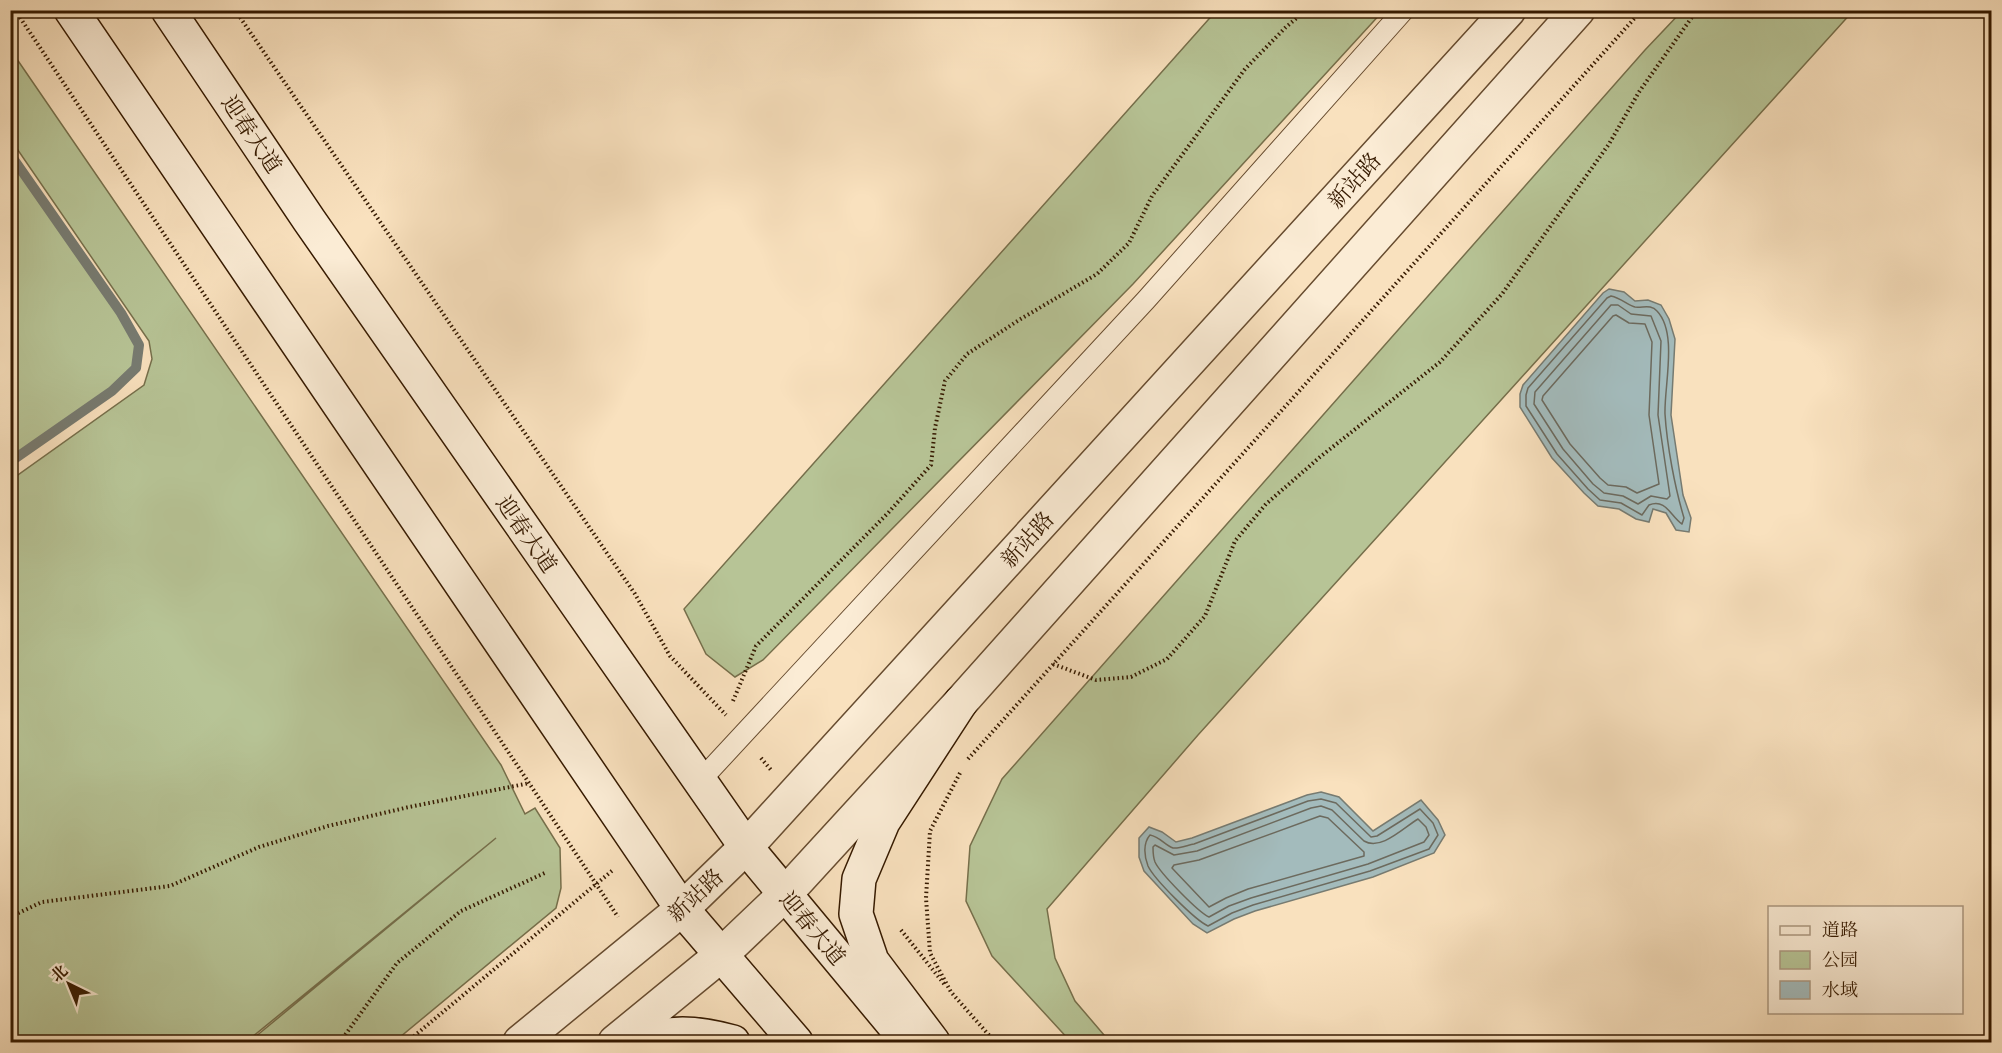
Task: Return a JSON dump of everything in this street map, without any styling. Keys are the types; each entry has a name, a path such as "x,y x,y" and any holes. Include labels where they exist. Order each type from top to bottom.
{"main road":[{"path":"71,10 682,909 796,1042"},
{"name":"迎春大道","path":"168,10 309,220 699,782 746,847 908,1042"},
{"name":"新站路","path":"520,1042 682,909 746,847 1509,10"},
{"path":"615,1042 720,956 784,894 961,702 1578,10"},
{"path":"933,1042 872,961 856,914 859,879 883,822 961,702"},
{"path":"647,1042 692,1033 733,1042"}],"lane":[{"path":"699,782 1146,300 1404,10"}],"path":[{"path":"15,10 636,946"},
{"path":"235,10 635,594 670,656 727,716 792,797"},
{"path":"727,716 756,646 888,513 931,465 935,428 945,381 967,354 1097,274 1129,243 1152,196 1245,69 1306,10"},
{"path":"951,992 930,954 926,898 930,831 964,764 1642,10"},
{"path":"1053,664 1096,680 1131,677 1167,658 1205,615 1235,541 1266,504 1320,457 1440,362 1502,294 1609,144 1639,92 1697,10"},
{"path":"10,916 42,902 170,886 259,847 328,826 530,783"},
{"path":"407,1042 622,863"},
{"path":"340,1042 397,963 461,911 547,872"},
{"path":"900,929 995,1042"}],"green space":[{"path":"1216,11 1383,11 1133,284 763,660 735,677 706,654 684,609"},
{"path":"1682,11 1853,11 1198,735 1047,909 1055,958 1075,1001 1110,1042 1071,1042 992,956 966,901 970,846 1002,779 1645,50"},
{"path":"10,49 501,765 525,814 535,808 560,848 561,888 556,908 394,1042 249,1042 496,838 246,1042 11,1042 11,480 144,385 152,359 149,341 11,140"},
{"path":"11,154 121,313 139,345 136,368 112,391 11,462"}],"water":[{"path":"1609,289 1624,292 1635,301 1648,300 1661,305 1669,319 1675,339 1671,415 1683,495 1691,518 1689,532 1676,530 1666,513 1653,509 1649,522 1636,519 1619,509 1598,506 1552,458 1520,407 1523,385 1603,293"},
{"path":"1321,792 1339,797 1373,831 1421,800 1438,820 1445,835 1434,853 1373,877 1255,911 1207,933 1193,924 1144,871 1139,857 1139,838 1149,827 1162,832 1176,842"}],"waterway":[{"path":"10,154 121,313 139,345 136,368 112,391 10,462"}]}
